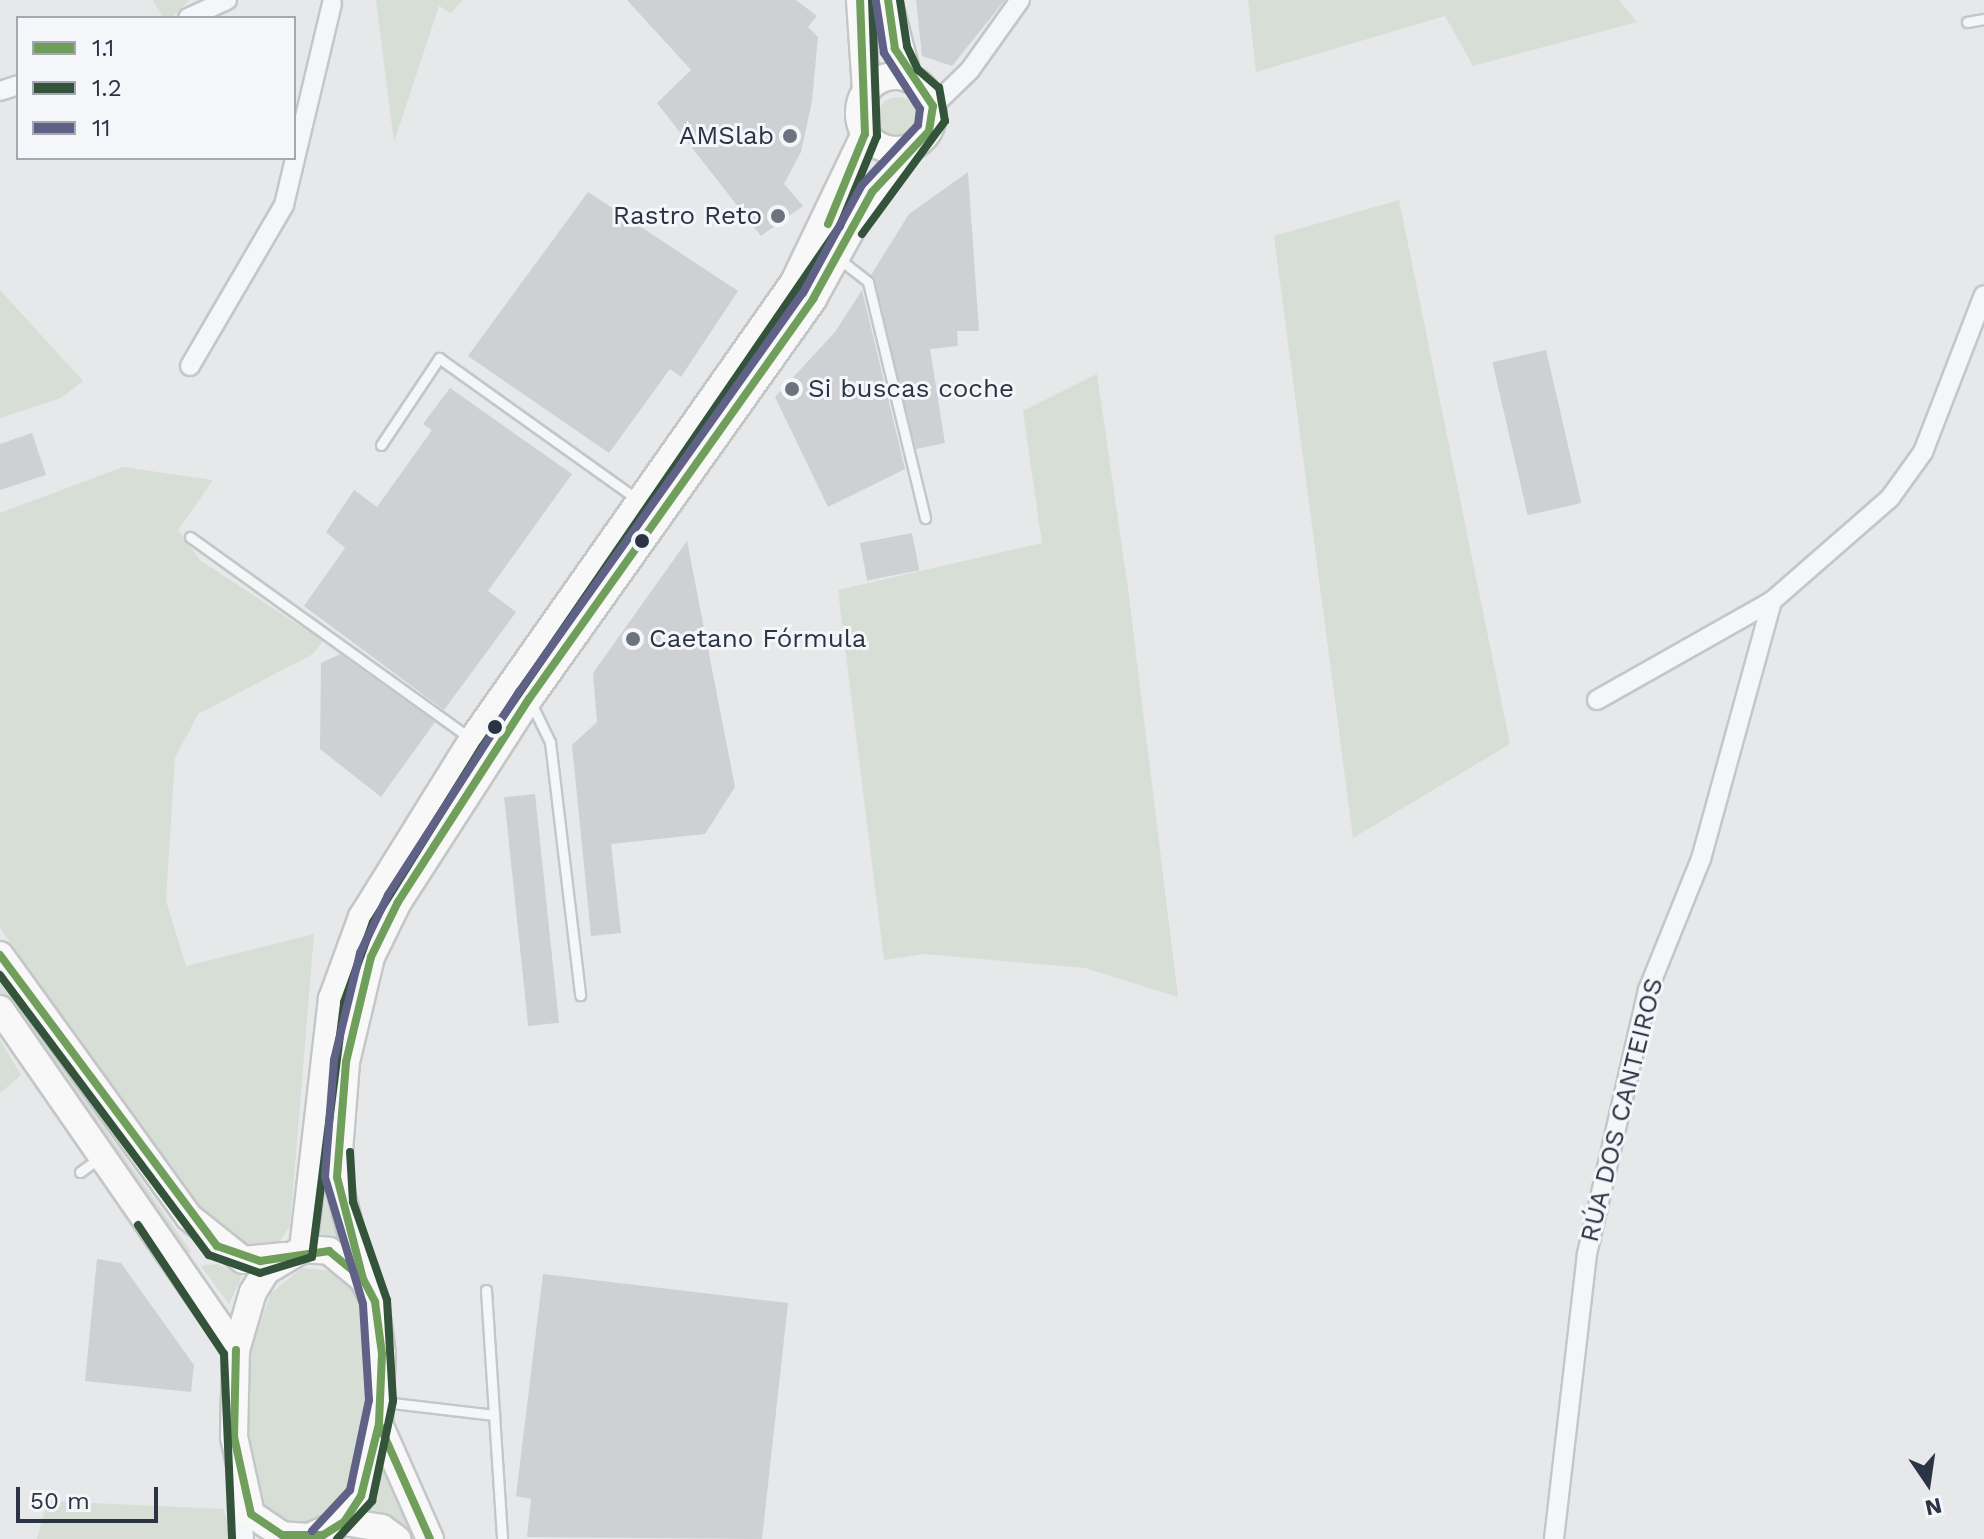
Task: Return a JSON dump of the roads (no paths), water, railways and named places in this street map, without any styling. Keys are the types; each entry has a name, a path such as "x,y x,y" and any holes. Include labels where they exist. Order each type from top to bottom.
{"main road":[{"path":"860,0 866,91 859,112 865,134 880,147 909,148"},
{"path":"332,1532 361,1496 380,1413 375,1302 363,1279 337,1177 346,1062 362,989 398,902 529,699 836,257 872,192 909,148 929,131 933,106 908,78 888,0"},
{"path":"866,91 885,78 908,78"},
{"path":"397,1539 382,1528 282,1535 248,1521 234,1437 236,1350 253,1292 294,1252 332,999 362,917 472,740 794,282 865,134"},
{"path":"0,955 106,1103 217,1246 243,1260 294,1252 329,1251 363,1279"},
{"path":"0,1009 104,1155 236,1350"},
{"path":"380,1413 430,1539"}],"street":[{"path":"192,16 227,0"},
{"path":"296,159 337,2 312,0"},
{"path":"933,106 970,70 1020,0"},
{"path":"190,366 284,205 296,160"},
{"path":"1597,700 1772,601 1890,498 1923,452 1984,295"},
{"name":"RÚA DOS CANTEIROS","path":"1554,1539 1587,1254 1648,990 1701,859 1772,601"}],"lane":[{"path":"1967,22 1984,19"},
{"path":"836,257 868,282 925,518"},
{"path":"381,445 439,358 640,502"},
{"path":"190,537 472,740"},
{"path":"529,699 550,742 580,995"},
{"path":"80,1172 104,1155"},
{"path":"486,1290 502,1539"},
{"path":"380,1413 494,1415"}],"place":[{"name":"AMSlab","path":"790,136"},
{"name":"Rastro Reto","path":"778,216"},
{"name":"Si buscas coche","path":"792,389"},
{"name":"Caetano Fórmula","path":"633,639"}]}
